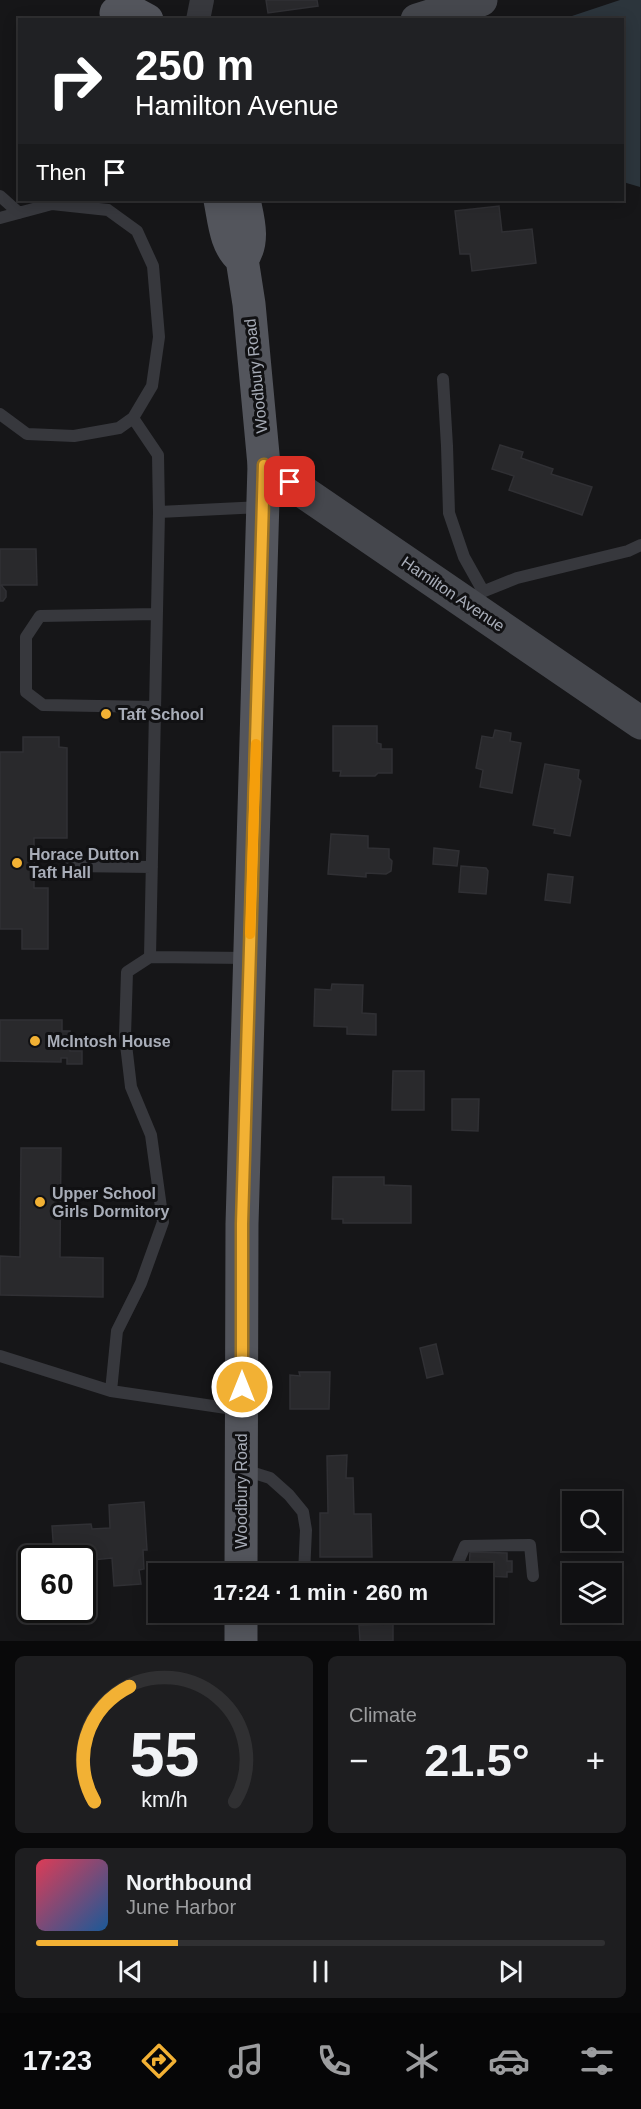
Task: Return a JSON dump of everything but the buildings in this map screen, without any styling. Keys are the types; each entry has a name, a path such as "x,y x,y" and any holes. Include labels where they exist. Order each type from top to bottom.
{"main road":[{"name":"Woodbury Road","path":"220,201 230,244 235,254 242,259 249,304 264,465 242,1224 241,1563"},
{"name":"Woodbury Road","path":"242,259 247,253 250,241 244,201"},
{"path":"241,1623 241,1641"}],"street":[{"path":"198,18 202,0"},
{"path":"423,18 481,0"},
{"name":"Hamilton Avenue","path":"264,465 473,596 641,723"}],"lane":[{"path":"0,196 18,213"},
{"path":"0,218 52,204 108,210 137,231 153,266 159,337 152,386 133,418 119,428 74,436 27,434 0,414"},
{"path":"443,379 449,513 464,557 473,596 518,578 628,551 641,545"},
{"path":"133,418 158,455 159,512 150,957"},
{"path":"159,512 263,507"},
{"path":"155,707 43,705 26,692 26,637 40,616 157,615"},
{"path":"69,866 152,867"},
{"path":"111,1391 117,1331 141,1283 163,1222 151,1135 131,1087 125,1036 128,972 150,957 250,958"},
{"path":"0,1356 111,1391 241,1410"},
{"path":"241,1470 270,1478 290,1495 303,1512 306,1530 304,1563"},
{"path":"458,1563 465,1546 530,1545 533,1576"}],"shaded area":[{"path":"620,0 641,0 640,187 624,182 624,18 566,18"}],"slow traffic":[{"path":"250,934 256,744"}],"place":[{"name":"Taft School","path":"106,714"},
{"name":"Horace Dutton Taft Hall","path":"17,863"},
{"name":"McIntosh House","path":"35,1041"},
{"name":"Upper School Girls Dormitory","path":"40,1202"}],"route":[{"path":"242,1387 242,1224 264,465 290,482"}]}
